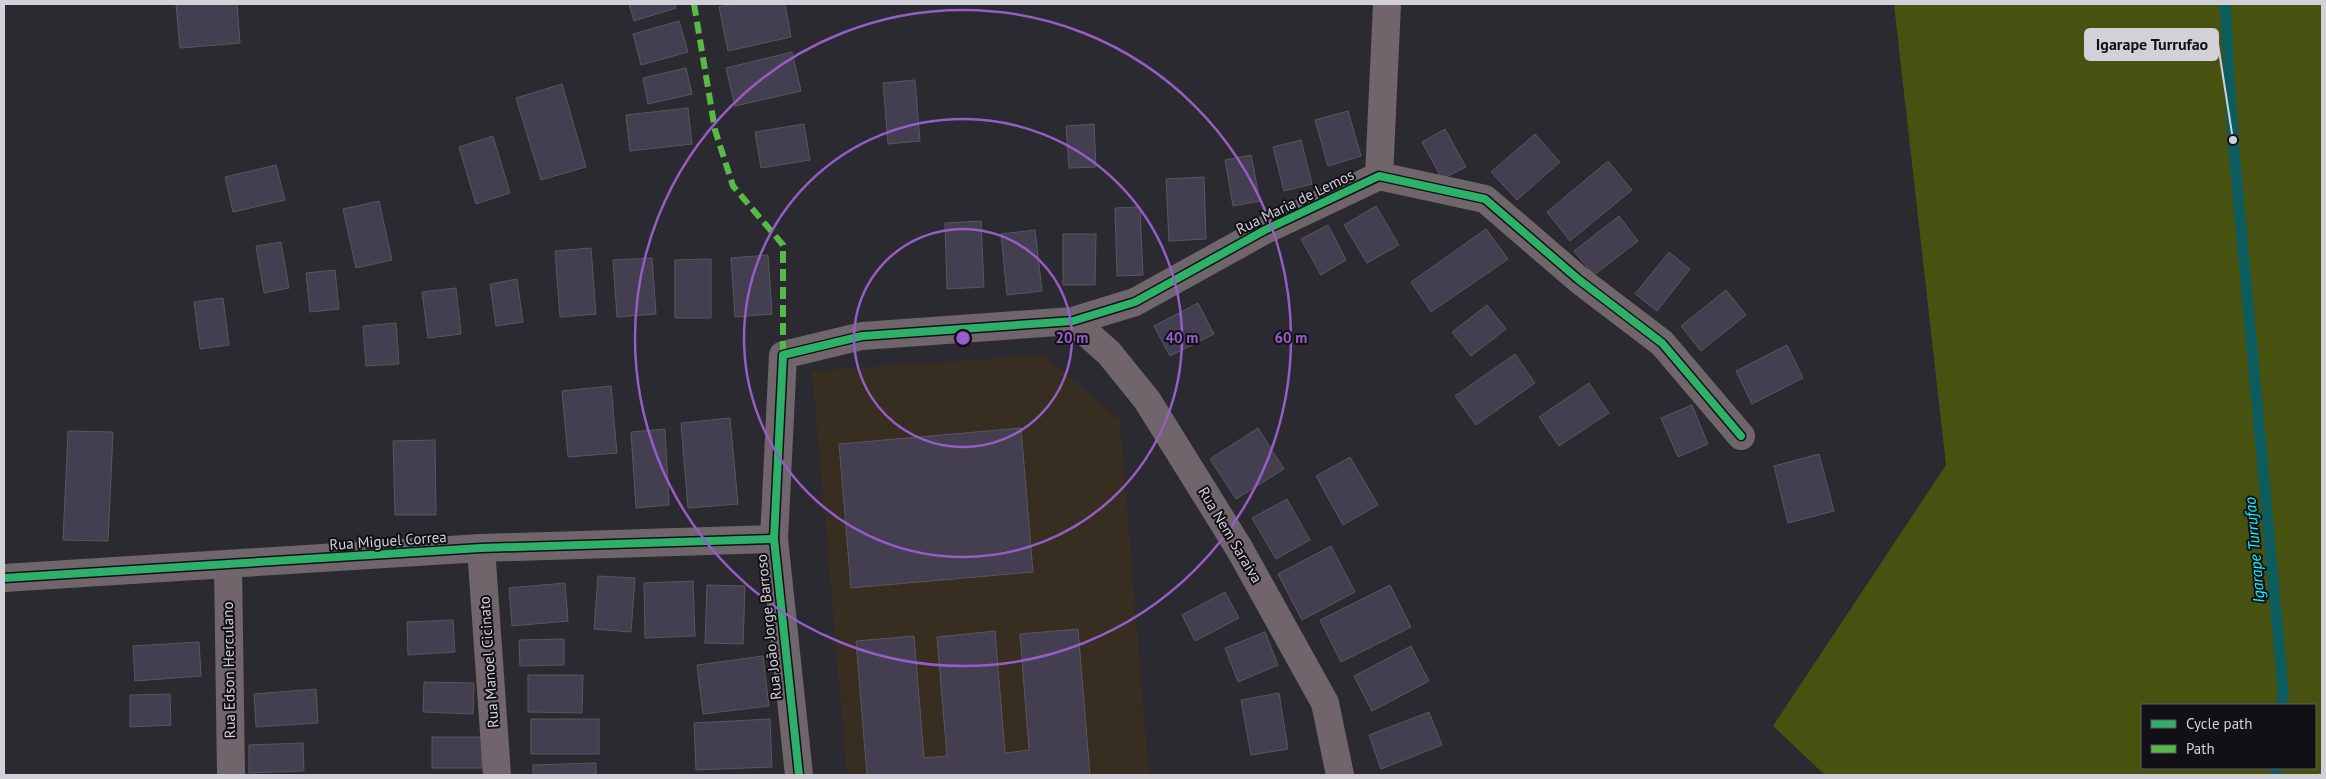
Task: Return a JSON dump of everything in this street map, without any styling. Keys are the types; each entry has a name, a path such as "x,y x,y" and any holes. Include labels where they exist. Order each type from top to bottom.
{"street":[{"path":"1387,4 1379,176 1485,199 1578,279 1662,343 1740,436"},
{"name":"Rua Maria de Lemos","path":"783,356 862,336 1073,321 1134,302 1265,230 1379,176"},
{"name":"Rua Nem Saraiva","path":"1073,321 1109,353 1147,400 1239,548 1325,703 1340,775"},
{"name":"Rua João Jorge Barroso","path":"783,356 774,539 798,775"},
{"name":"Rua Miguel Correa","path":"4,578 481,548 774,539"},
{"name":"Rua Manoel Cicinato","path":"481,548 497,775"},
{"name":"Rua Edson Herculano","path":"228,565 231,775"}],"shaded area":[{"path":"1044,355 1120,420 1149,775 847,775 812,371"}],"green space":[{"path":"1894,4 2322,4 2322,775 1825,775 1773,726 1946,465"}],"building":[{"path":"176,4 237,4 240,43 180,48"},
{"path":"629,4 675,4 676,8 634,21"},
{"path":"733,4 785,4 791,37 728,51 719,7"},
{"path":"679,21 688,52 641,65 633,34"},
{"path":"792,52 801,91 735,106 726,68"},
{"path":"686,68 692,94 648,104 643,78"},
{"path":"915,80 920,141 888,144 883,83"},
{"path":"562,84 586,167 541,180 516,98"},
{"path":"688,108 692,144 630,151 626,115"},
{"path":"1348,111 1361,156 1328,166 1315,120"},
{"path":"804,124 810,160 761,168 755,132"},
{"path":"1094,124 1096,167 1069,168 1066,126"},
{"path":"1445,129 1466,167 1442,179 1422,142"},
{"path":"1535,134 1560,162 1517,200 1491,172"},
{"path":"493,136 510,193 476,204 459,147"},
{"path":"1301,140 1312,184 1284,191 1273,147"},
{"path":"1251,155 1260,201 1233,206 1225,160"},
{"path":"1608,161 1632,190 1570,241 1547,212"},
{"path":"276,165 285,200 233,212 225,177"},
{"path":"1204,177 1206,239 1169,241 1166,179"},
{"path":"379,201 392,260 356,268 343,209"},
{"path":"1376,206 1399,245 1367,263 1344,225"},
{"path":"1140,207 1143,275 1117,276 1115,208"},
{"path":"1619,216 1638,241 1594,275 1574,251"},
{"path":"981,221 984,287 947,289 945,223"},
{"path":"1328,225 1346,260 1321,275 1301,239"},
{"path":"1486,229 1508,259 1431,312 1411,282"},
{"path":"1035,230 1042,291 1007,295 1001,234"},
{"path":"1063,234 1096,234 1095,285 1063,285"},
{"path":"281,242 289,288 264,293 256,246"},
{"path":"591,248 596,314 560,317 555,251"},
{"path":"1669,252 1690,269 1657,311 1635,294"},
{"path":"768,255 772,314 735,317 731,258"},
{"path":"652,258 656,314 617,317 613,260"},
{"path":"711,259 711,318 675,318 675,260"},
{"path":"335,270 339,309 310,312 306,273"},
{"path":"517,279 523,322 496,326 490,284"},
{"path":"456,288 461,334 428,338 422,292"},
{"path":"1726,290 1746,315 1701,351 1681,326"},
{"path":"223,298 229,345 200,349 194,302"},
{"path":"1198,303 1214,334 1170,356 1154,326"},
{"path":"1487,305 1506,329 1471,356 1452,332"},
{"path":"396,323 399,364 366,366 363,326"},
{"path":"1787,345 1803,378 1752,404 1736,371"},
{"path":"1515,354 1535,383 1476,425 1455,396"},
{"path":"1589,383 1609,413 1559,446 1539,417"},
{"path":"611,386 617,453 568,457 562,391"},
{"path":"1692,405 1708,444 1678,457 1661,418"},
{"path":"730,418 738,504 688,508 681,423"},
{"path":"1021,428 1033,572 851,588 839,444"},
{"path":"1258,428 1284,469 1236,499 1210,459"},
{"path":"665,429 669,505 636,508 631,432"},
{"path":"68,431 113,432 108,541 63,540"},
{"path":"435,440 436,515 395,515 393,441"},
{"path":"1819,454 1834,511 1788,523 1774,466"},
{"path":"1350,457 1378,505 1343,525 1316,476"},
{"path":"1287,499 1310,540 1276,559 1252,518"},
{"path":"1331,546 1355,592 1302,620 1278,574"},
{"path":"598,576 635,578 631,632 594,629"},
{"path":"693,581 695,636 645,638 644,583"},
{"path":"565,583 568,621 512,626 509,588"},
{"path":"707,585 745,586 743,644 705,643"},
{"path":"1390,585 1411,627 1341,662 1320,620"},
{"path":"1225,592 1239,618 1195,641 1182,615"},
{"path":"453,620 455,652 408,655 407,622"},
{"path":"1078,629 1090,775 867,775 856,641 914,636 924,758 947,756 937,637 995,631 1005,753 1029,750 1020,634"},
{"path":"1265,632 1278,665 1238,682 1225,648"},
{"path":"564,639 564,665 520,666 519,640"},
{"path":"199,642 201,676 135,681 133,646"},
{"path":"1411,646 1429,681 1372,711 1354,676"},
{"path":"763,656 769,706 703,714 697,665"},
{"path":"528,675 583,675 582,713 528,712"},
{"path":"424,682 474,683 473,714 423,712"},
{"path":"316,689 318,723 256,727 254,694"},
{"path":"1279,693 1288,749 1251,755 1241,700"},
{"path":"170,694 171,725 130,727 130,695"},
{"path":"1429,712 1442,745 1381,769 1369,735"},
{"path":"531,719 599,719 599,754 531,754"},
{"path":"770,719 772,767 696,770 694,723"},
{"path":"432,737 482,737 482,768 432,768"},
{"path":"303,743 304,771 249,773 249,745"},
{"path":"596,763 596,775 533,775 533,765"}],"waterway":[{"name":"Igarape Turrufao","path":"2225,4 2233,140 2283,689 2282,704"},
{"name":"Igarape Turrufao","path":"2276,769 2276,775"}],"marked path":[{"path":"694,4 715,130 733,186 783,245 783,355"}],"cycle path":[{"path":"799,775 774,539 783,355 862,336 1073,321 1135,302 1265,230 1379,176 1485,199 1578,279 1662,343 1741,436"},
{"path":"4,578 481,548 774,539"}],"place":[{"name":"Igarape Turrufao","path":"2233,140"}]}
